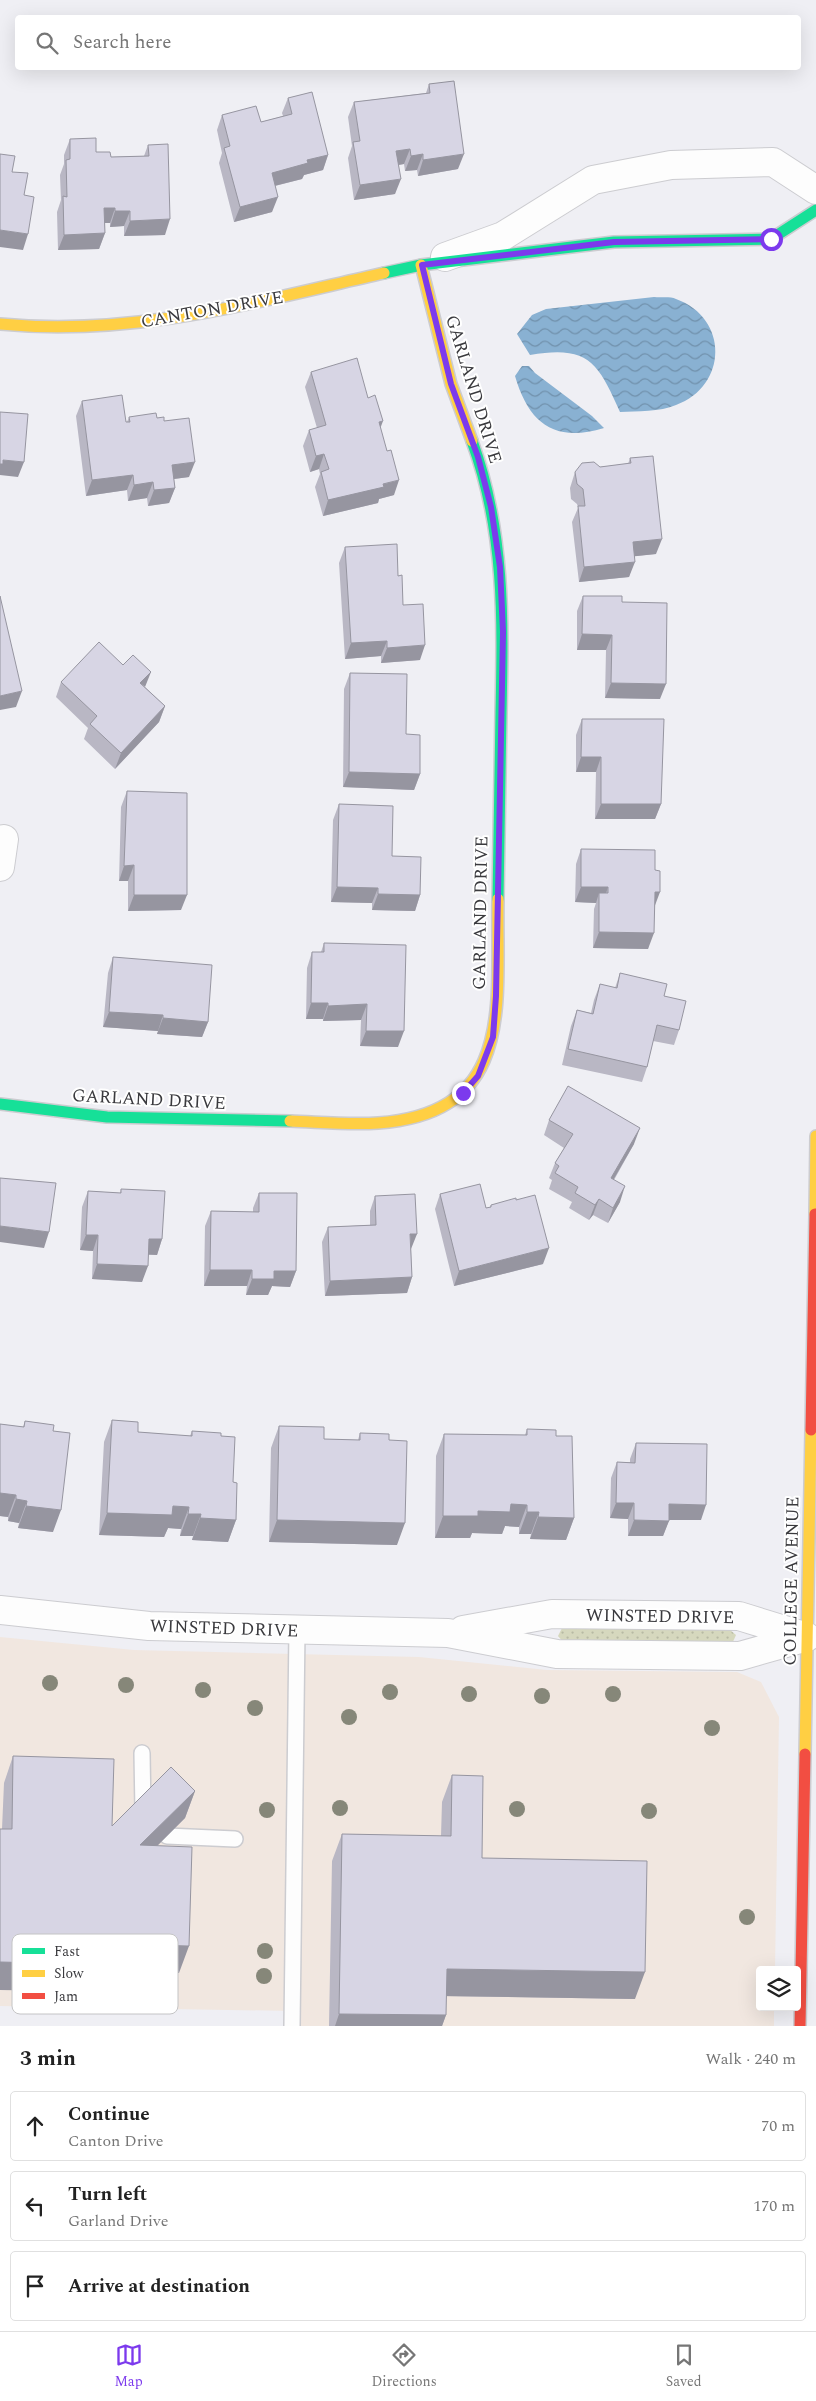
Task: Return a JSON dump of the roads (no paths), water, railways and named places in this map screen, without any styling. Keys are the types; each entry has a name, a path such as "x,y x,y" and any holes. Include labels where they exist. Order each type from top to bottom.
{"street":[{"name":"CANTON DRIVE","path":"422,265 503,236 593,180 671,165 773,162 816,190"},
{"name":"CANTON DRIVE","path":"0,324 42,328 118,325 194,316 422,265 614,242 771,239 816,210"},
{"name":"GARLAND DRIVE","path":"0,1104 107,1117 377,1123 408,1120 439,1109 463,1093 478,1076 493,1037 496,996 503,632 500,567 491,507 478,457 451,384 422,265"},
{"path":"0,867 4,839"},
{"name":"COLLEGE AVENUE","path":"800,2026 807,1637 813,1527 816,1136"},
{"name":"WINSTED DRIVE","path":"0,1610 149,1626 448,1633 556,1654 740,1656 807,1637"},
{"name":"WINSTED DRIVE","path":"448,1633 552,1614 739,1616 807,1637"}],"lane":[{"path":"292,2026 297,1630"},
{"path":"142,1753 143,1812"},
{"path":"167,1836 235,1839"}],"water":[{"path":"654,297 674,298 693,308 706,321 713,336 715,352 713,368 705,383 693,396 663,409 620,412 605,381 597,369 588,361 578,355 565,353 530,355 517,334 532,315 546,309"},
{"path":"522,366 529,366 535,373 592,416 604,428 571,433 558,431 546,426 536,418 521,393 515,376"}]}
